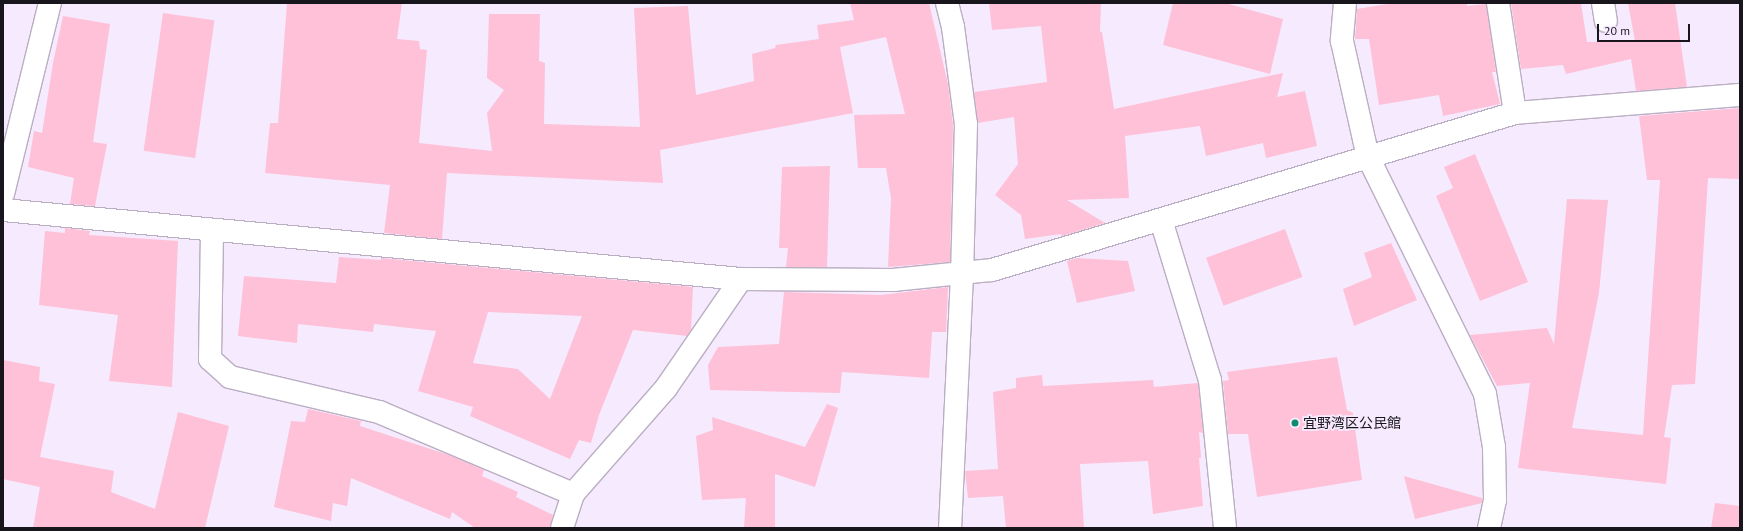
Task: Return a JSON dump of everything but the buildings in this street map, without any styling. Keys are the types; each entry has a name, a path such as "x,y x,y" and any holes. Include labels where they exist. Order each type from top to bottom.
{"street":[{"path":"3,194 50,3"},
{"path":"947,3 953,27 966,124 962,275 950,528"},
{"path":"1346,3 1342,41 1368,157 1485,394 1494,447 1495,500 1489,528"},
{"path":"1498,3 1515,113"},
{"path":"3,210 212,231 741,279 893,280 962,275 992,270 1515,113 1740,95"},
{"path":"1161,220 1210,380 1225,528"},
{"path":"212,231 210,359 230,377 379,412 573,494"},
{"path":"562,528 573,494 666,388 741,279"}],"place":[{"name":"宜野湾区公民館","path":"1295,423"}]}
